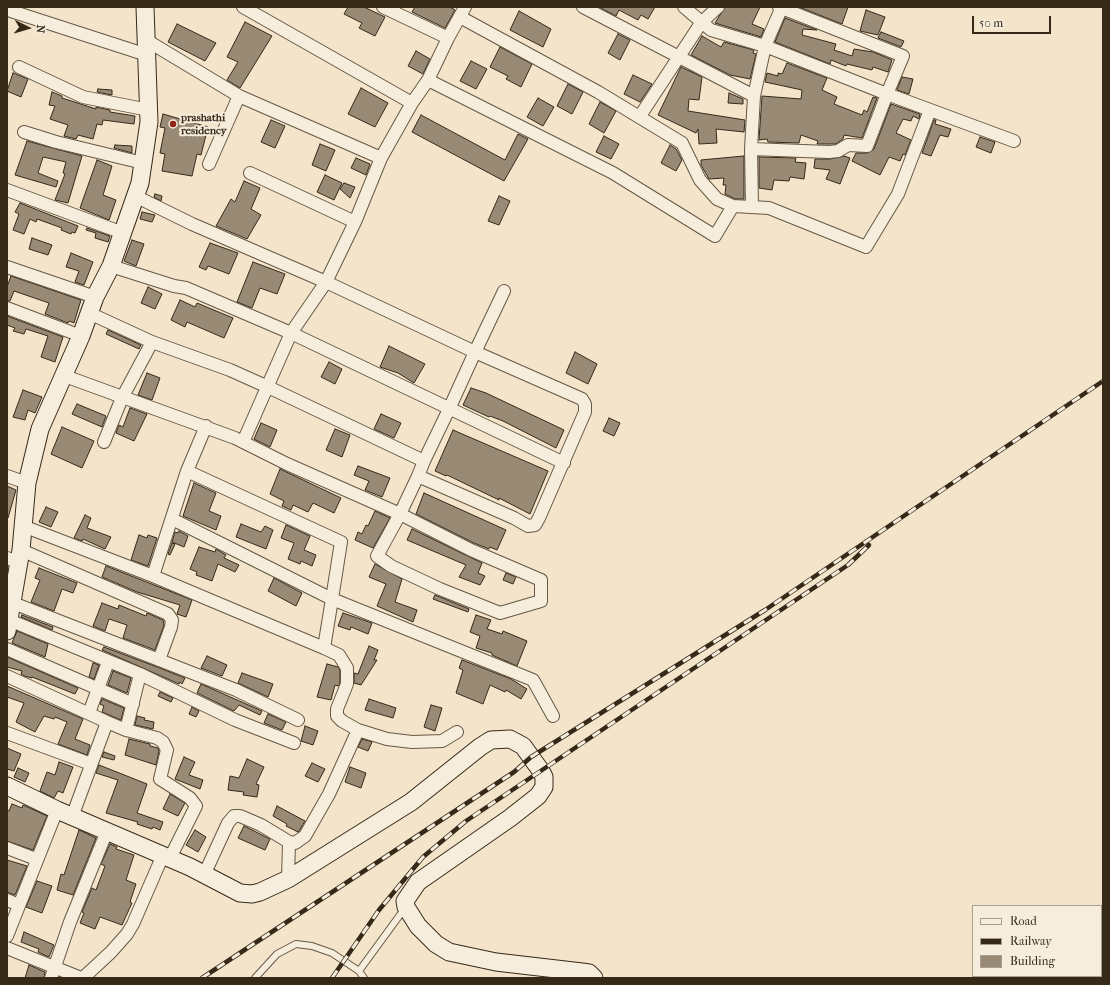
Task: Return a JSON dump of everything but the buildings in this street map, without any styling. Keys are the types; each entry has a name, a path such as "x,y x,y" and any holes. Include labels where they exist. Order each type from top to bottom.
{"street":[{"path":"9,617 15,557 23,526 27,483 40,428 62,375 81,336 95,297 111,266 140,183 149,122 145,7"},
{"path":"243,7 412,103"},
{"path":"383,7 448,38"},
{"path":"583,7 754,96"},
{"path":"684,7 711,30 765,46 887,94 1014,141"},
{"path":"640,116 701,23 718,7"},
{"path":"751,149 829,152 838,151 848,145 867,146 903,56 780,8 765,46 754,96 751,149 752,206"},
{"path":"10,9 146,48 239,96 382,158"},
{"path":"243,442 291,333 326,282 355,222 382,158 412,103 428,80 448,38 463,12 640,116 682,143 700,180 717,199 733,206 769,208 866,247 898,194 930,110"},
{"path":"19,66 83,97 149,110"},
{"path":"428,80 612,173 715,236 733,206"},
{"path":"209,164 239,96"},
{"path":"24,132 56,142 143,163"},
{"path":"250,173 355,222"},
{"path":"7,190 123,232"},
{"path":"135,196 192,224 326,282 475,352 582,399 586,404 585,412 564,463 535,525 528,526 514,518 418,476"},
{"path":"111,266 174,286 186,288 291,333 450,407 564,463"},
{"path":"7,267 95,297"},
{"path":"62,375 122,398 206,426 400,514 471,550 541,580 541,601 500,613 440,589 392,566 378,556 400,514 504,291"},
{"path":"7,308 81,336"},
{"path":"89,313 152,342 268,386 424,461"},
{"path":"104,442 122,398 152,342"},
{"path":"154,576 187,472 206,426"},
{"path":"187,472 341,542 324,648"},
{"path":"7,476 27,483"},
{"path":"172,519 332,599 533,680 553,716"},
{"path":"23,526 154,576 339,655 347,668 347,684 337,709 337,716 342,721 358,730 403,742 428,743 442,741 457,732"},
{"path":"15,557 168,614 172,620 171,627 159,660"},
{"path":"9,617 159,660 236,690 298,720"},
{"path":"9,617 108,662 140,674 235,720 294,743"},
{"path":"7,650 133,704"},
{"path":"89,713 108,662"},
{"path":"126,730 140,674"},
{"path":"7,676 107,722 126,730 157,738 163,742 167,750 160,779 196,803 195,809 166,857 127,934 82,978 53,973 7,948"},
{"path":"7,936 36,859 91,764 107,722"},
{"path":"204,875 228,823 234,816 240,816 261,825 290,842 295,843 305,836 341,770 358,730"},
{"path":"7,733 91,764"},
{"path":"7,786 64,813 166,857 240,892 252,894 260,892 288,879 411,802 480,747 491,740 510,740 523,746 544,777 544,787 538,796 418,882 405,901 406,907 418,926 436,944 449,952 496,962 582,972 589,974 594,978"},
{"path":"53,973 70,922 107,831"},
{"path":"288,879 290,842"},
{"path":"7,848 36,859"},
{"path":"7,900 19,905"}],"lane":[{"path":"359,971 406,907"},
{"path":"255,978 278,954 296,944 322,948 359,971 364,978"}],"railway":[{"path":"202,978 514,772 531,757 765,610 1103,381"},
{"path":"332,978 379,910 423,857 466,821 848,565 869,545"}],"place":[{"name":"prashathi residency","path":"173,124"}]}
